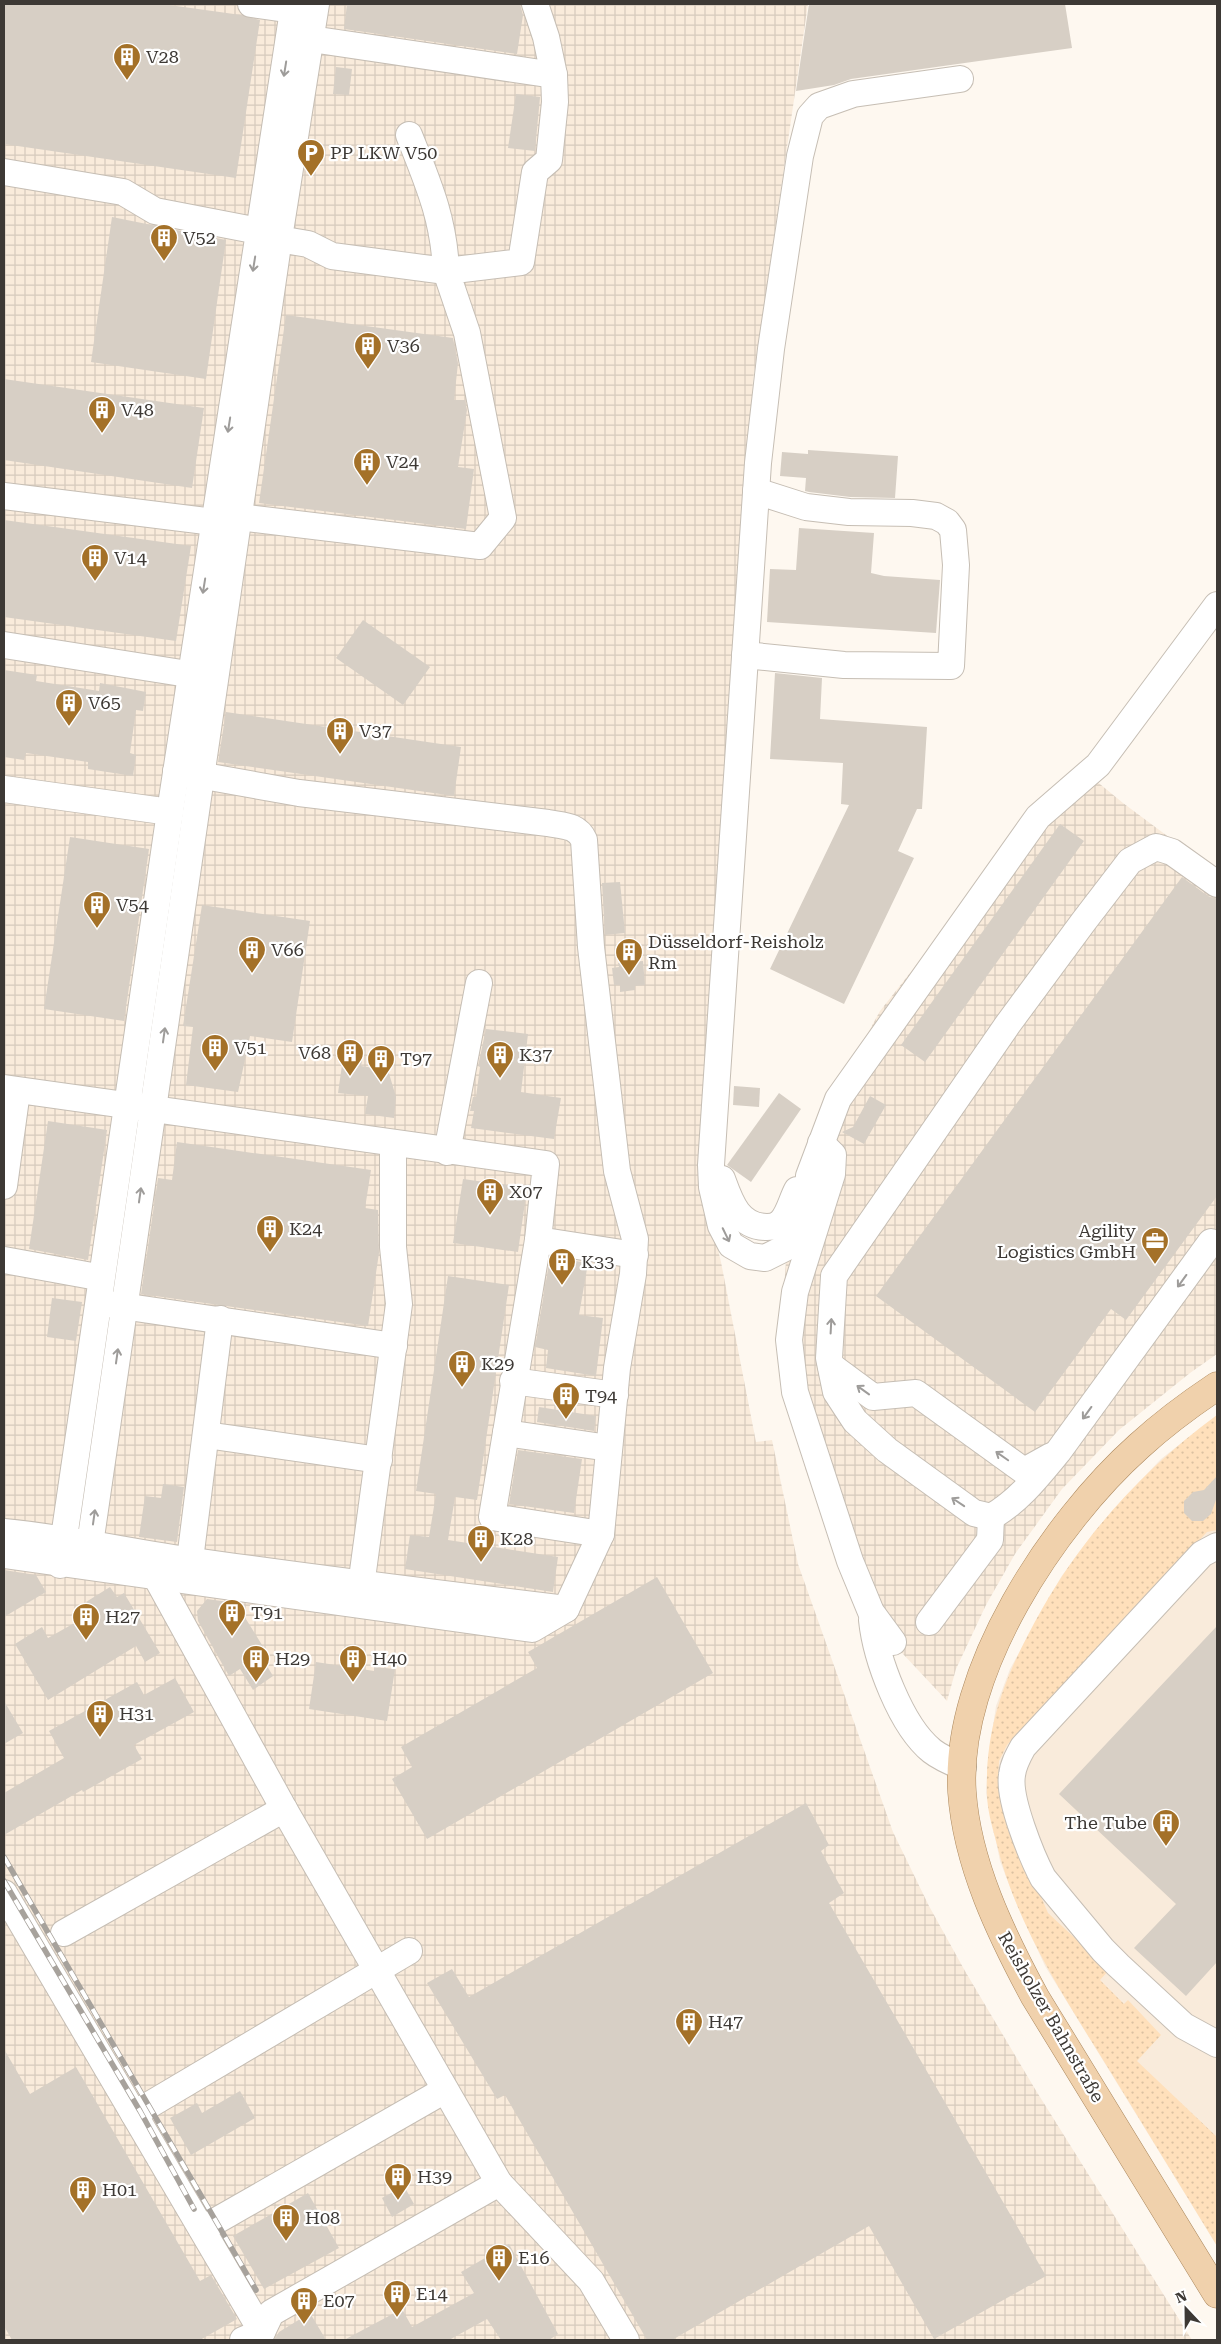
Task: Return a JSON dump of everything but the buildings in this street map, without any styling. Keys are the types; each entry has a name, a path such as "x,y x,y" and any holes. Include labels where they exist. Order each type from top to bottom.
{"main road":[{"name":"Reisholzer Bahnstraße","path":"1217,1386 1139,1446 1107,1479 1050,1548 1013,1609 990,1654 973,1698 964,1742 962,1791 967,1823 986,1893 1015,1959 1035,1997 1217,2294"}],"lane":[{"path":"60,1565 62,1538 153,1110 189,773 223,518 265,235 300,38 301,6 251,4"},
{"path":"4,172 123,192 155,211 308,244 332,256 446,271 521,262 535,172 549,160 555,102 554,75 546,37 535,4"},
{"path":"300,38 554,75"},
{"path":"960,79 853,94 819,106 810,116 800,156 771,349 756,491 713,1153 730,1202 742,1218 762,1227 775,1226 782,1222 796,1190 809,1176 838,1099 1038,817 1098,765 1217,605"},
{"path":"4,496 480,546 503,518 467,333 446,271 445,245 438,211 409,135"},
{"path":"744,655 844,665 951,666 956,565 953,530 948,522 936,516 912,513 850,512 806,507 756,491"},
{"path":"4,645 203,676"},
{"path":"88,1554 112,1304 127,1106 170,812 189,773"},
{"path":"4,1555 60,1565 88,1554 361,1594 532,1630 566,1609 601,1534 615,1395 635,1255 635,1239 617,1171 590,947 584,840 580,832 575,828 548,823 299,793 189,773"},
{"path":"4,789 170,812"},
{"path":"1211,1242 1058,1452 1033,1483 1006,1508 991,1517 974,1512 944,1493 887,1450 855,1421 836,1392 829,1358 834,1276 1008,1024 1130,861 1156,847 1172,852 1217,884"},
{"path":"447,1152 479,983"},
{"path":"4,1186 10,1090 447,1152 546,1164 538,1240 513,1381 492,1517 601,1534"},
{"path":"821,1143 833,1155 832,1174 795,1292 790,1340 795,1392 850,1560 871,1612 893,1642"},
{"path":"361,1594 399,1304 392,1247 393,1144"},
{"path":"538,1240 635,1255"},
{"path":"4,1260 92,1276"},
{"path":"112,1304 394,1346"},
{"path":"189,1570 220,1319"},
{"path":"831,1366 873,1397 916,1393 1024,1471 1058,1452"},
{"path":"513,1381 615,1395"},
{"path":"506,1433 609,1448"},
{"path":"206,1435 380,1460"},
{"path":"929,1622 990,1540 991,1517"},
{"path":"4,1532 62,1538 88,1554 155,1575 189,1570"},
{"path":"1217,1546 1202,1554 1023,1747 1011,1777 1016,1810 1043,1878 1103,1950 1118,1965 1184,2026 1217,2044"},
{"path":"155,1575 284,1809 499,2183 591,2281 626,2340"},
{"path":"871,1612 873,1635 900,1708 917,1736 933,1752 963,1768"},
{"path":"64,1933 284,1809"},
{"path":"4,1893 202,2229 253,2336 271,2313 499,2183"},
{"path":"134,2114 409,1951"},
{"path":"202,2229 445,2090"}],"shaded area":[{"path":"4,4 808,4 753,380 707,1205 721,1262 756,1442 772,1440 798,1564 893,1832 929,1906 965,1971 1035,2089 1192,2340 4,2340"},
{"path":"1095,780 1217,873 1217,1354 1190,1373 1119,1430 1062,1489 1015,1554 986,1605 956,1669 947,1701 860,1608 806,1471 779,1359 786,1261 811,1137 880,1011 1051,794"},
{"path":"1217,1415 1217,2246 1045,1966 1015,1900 1000,1861 986,1793 988,1759 996,1706 1010,1669 1061,1577 1094,1532 1161,1459"},
{"path":"1217,1415 1217,1530 1207,1532 1007,1745 999,1761 998,1780 1026,1862 1048,1913 1109,1970 1100,1980 1124,2004 1128,2000 1161,2035 1137,2061 1217,2137 1217,2246 1059,1989 1029,1932 1005,1872 990,1817 987,1793 987,1767 995,1719 1009,1675 1030,1631 1059,1581 1098,1527 1119,1503 1166,1456"}],"railway":[{"path":"4,1857 256,2290"},
{"path":"4,1881 140,2111 194,2209"}],"place":[{"name":"V28","path":"127,81"},
{"name":"PP LKW V50","path":"311,177"},
{"name":"V52","path":"164,262"},
{"name":"V36","path":"368,370"},
{"name":"V48","path":"102,434"},
{"name":"V24","path":"367,486"},
{"name":"V14","path":"95,582"},
{"name":"V65","path":"69,727"},
{"name":"V37","path":"340,755"},
{"name":"V54","path":"97,929"},
{"name":"V66","path":"252,974"},
{"name":"Düsseldorf-Reisholz Rm","path":"629,976"},
{"name":"V51","path":"215,1072"},
{"name":"V68","path":"350,1077"},
{"name":"K37","path":"500,1079"},
{"name":"T97","path":"381,1083"},
{"name":"X07","path":"490,1216"},
{"name":"K24","path":"270,1253"},
{"name":"Agility Logistics GmbH","path":"1155,1265"},
{"name":"K33","path":"562,1286"},
{"name":"K29","path":"462,1388"},
{"name":"T94","path":"566,1420"},
{"name":"K28","path":"481,1563"},
{"name":"T91","path":"232,1637"},
{"name":"H27","path":"86,1641"},
{"name":"H29","path":"256,1683"},
{"name":"H40","path":"353,1683"},
{"name":"H31","path":"100,1738"},
{"name":"The Tube","path":"1166,1847"},
{"name":"H47","path":"689,2046"},
{"name":"H39","path":"398,2201"},
{"name":"H01","path":"83,2214"},
{"name":"H08","path":"286,2242"},
{"name":"E16","path":"499,2282"},
{"name":"E14","path":"397,2318"},
{"name":"E07","path":"304,2325"}]}
